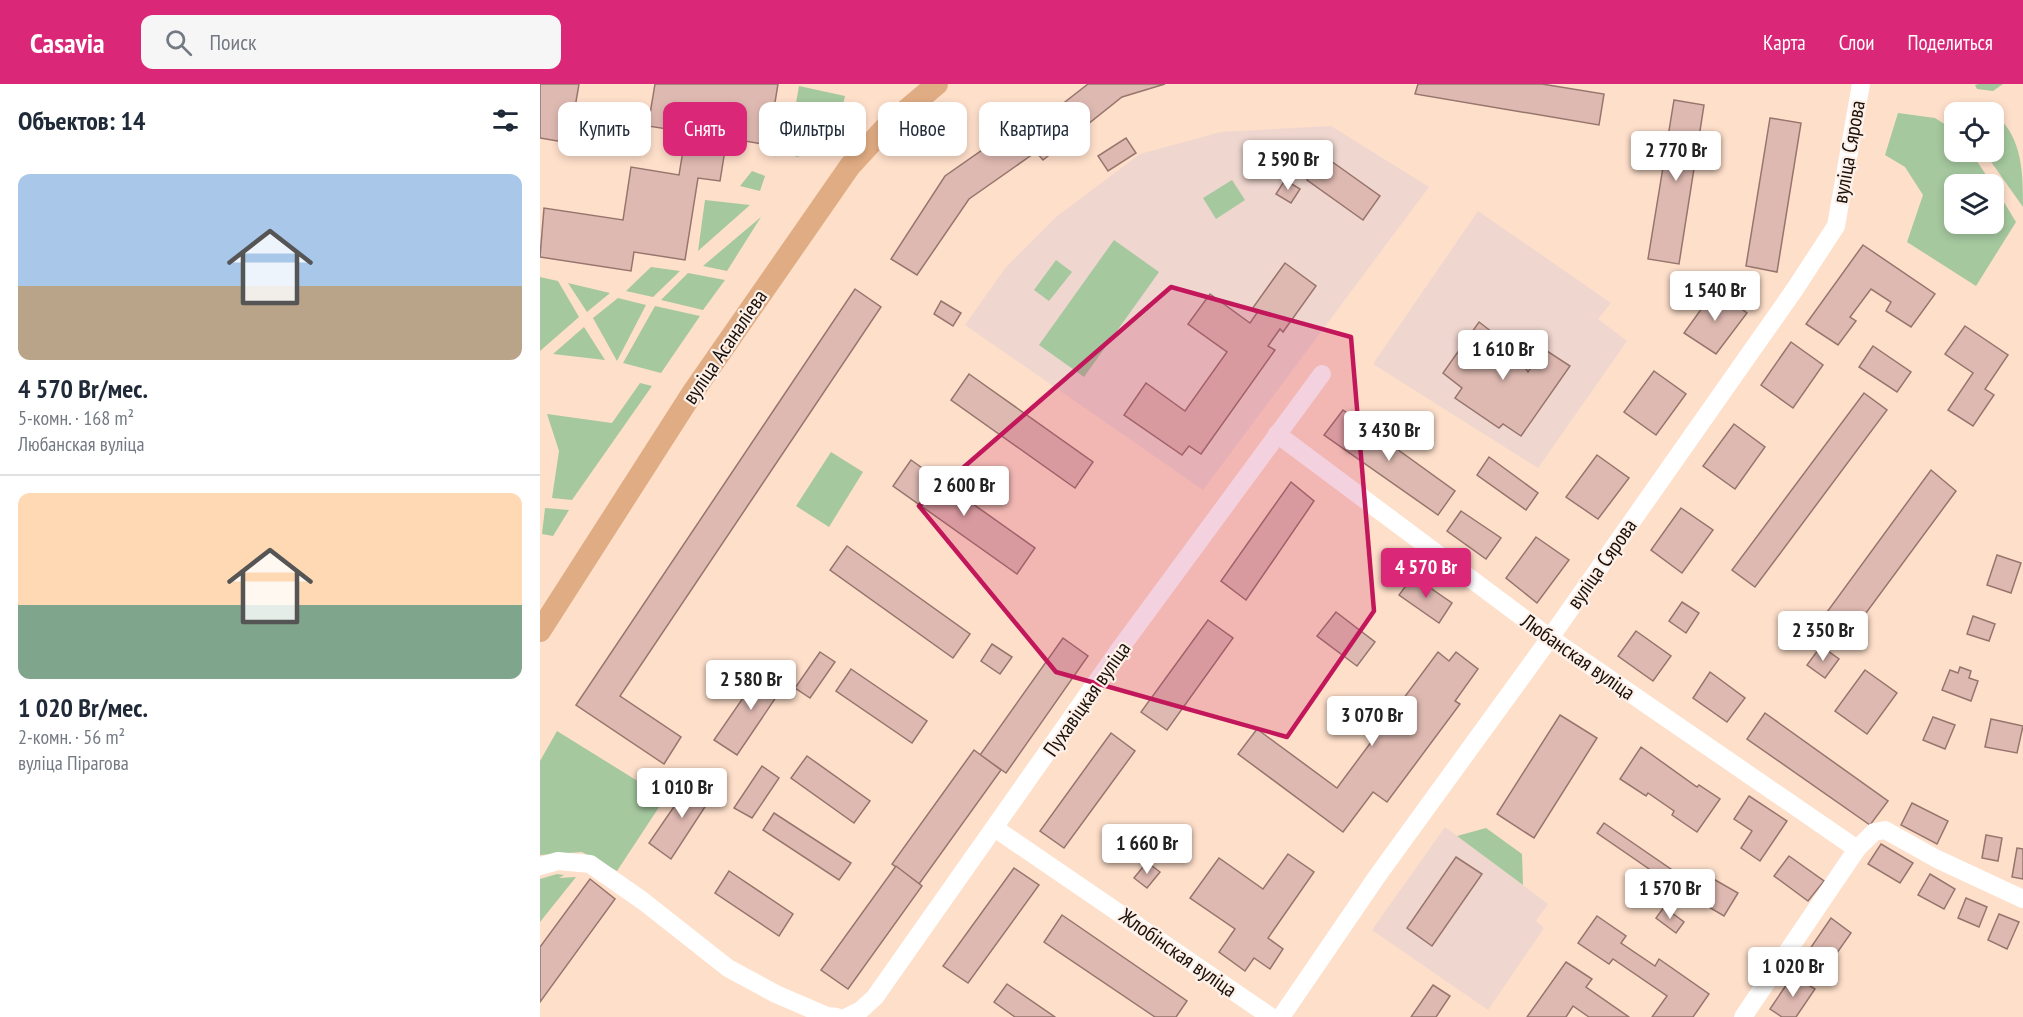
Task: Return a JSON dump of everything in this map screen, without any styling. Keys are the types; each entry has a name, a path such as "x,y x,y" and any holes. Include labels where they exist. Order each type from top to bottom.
{"main road":[{"name":"вуліца Асаналіева","path":"540,632 693,393 850,166 885,128 937,84"}],"street":[{"name":"вуліца Сярова","path":"1281,1017 1378,875 1550,638 1795,289 1836,226 1861,84"},
{"name":"Пухавіцкая вуліца","path":"847,1017 861,1010 875,997 996,829 1119,651 1322,374"},
{"name":"Любанская вуліца","path":"1277,434 1550,638 1857,849"},
{"name":"Жлобінская вуліца","path":"996,829 1271,1017"},
{"path":"1743,1017 1857,849 1874,832 1885,830 1937,859 2023,899"},
{"path":"540,866 558,861 590,864 643,901 728,968 776,994 827,1016 837,1017"}],"highlighted area":[{"path":"1171,287 1351,337 1374,611 1287,737 1056,672 919,506"}],"shaded area":[{"path":"1331,126 1429,187 1203,490 965,325 1006,267 1056,217 1140,154 1221,132"},
{"path":"1478,211 1611,303 1598,319 1627,341 1538,468 1373,364"},
{"path":"1445,827 1548,904 1536,921 1544,928 1488,1010 1372,930"}],"green space":[{"path":"2003,84 1993,91 1977,89 1975,85"},
{"path":"799,86 845,96 844,102 796,102"},
{"path":"1898,113 1935,118 1944,124 1944,162 1978,162 1985,174 1944,174 1944,234 2004,234 2004,202 2016,222 1976,286 1907,242 1923,195 1905,167 1885,155"},
{"path":"2004,123 2012,135 2020,158 2023,207 2004,180 2004,174 2000,174 1991,162 2004,162"},
{"path":"752,171 765,176 760,191 740,186"},
{"path":"1232,180 1245,200 1216,219 1203,198"},
{"path":"705,200 750,205 698,251"},
{"path":"761,217 727,271 703,266"},
{"path":"1114,240 1159,272 1084,377 1039,345"},
{"path":"1056,260 1072,272 1049,301 1034,290"},
{"path":"651,267 680,271 653,297 626,291"},
{"path":"688,273 725,280 703,310 661,300"},
{"path":"540,277 558,281 579,317 540,351"},
{"path":"568,283 610,293 587,312"},
{"path":"618,298 646,305 617,361 593,318"},
{"path":"655,306 700,316 661,373 623,363"},
{"path":"584,327 605,360 553,354"},
{"path":"640,383 652,386 572,500 552,498 559,451 547,414 612,423"},
{"path":"831,452 863,472 829,527 796,506"},
{"path":"545,508 569,510 553,536 542,534"},
{"path":"557,731 665,798 617,871 582,852 540,855 540,761"},
{"path":"1486,828 1522,854 1523,885 1457,836"},
{"path":"557,874 564,875 559,878 576,877 540,922 540,879"}],"building":[{"path":"540,84 579,84 576,102 558,102 558,141 540,138"},
{"path":"655,84 778,84 775,102 759,102 759,143 747,141 747,102 663,102 663,128 651,126"},
{"path":"1088,84 1165,84 1122,97 1090,123 1090,102 1065,102"},
{"path":"1418,84 1542,84 1604,94 1599,125 1415,94"},
{"path":"1674,100 1704,105 1679,264 1648,259"},
{"path":"1770,118 1801,123 1777,272 1746,266"},
{"path":"1126,138 1136,153 1108,171 1098,156"},
{"path":"979,152 979,156 1030,156 969,199 917,275 891,259 945,176"},
{"path":"682,156 724,156 720,181 698,178 685,260 634,252 631,271 540,257 544,208 623,220 631,167 679,175"},
{"path":"1324,156 1380,196 1363,220 1307,180"},
{"path":"1285,180 1300,189 1291,203 1276,194"},
{"path":"1863,245 1935,294 1911,327 1886,311 1891,302 1871,289 1850,317 1856,321 1838,345 1806,324"},
{"path":"1285,263 1316,286 1283,332 1280,329 1268,346 1275,350 1201,454 1189,446 1182,455 1124,415 1146,383 1185,411 1227,352 1188,324 1210,294 1250,323 1257,313 1252,309"},
{"path":"855,289 881,307 620,696 681,737 664,764 576,705"},
{"path":"1715,290 1747,313 1716,354 1684,333"},
{"path":"941,301 961,313 953,326 934,314"},
{"path":"1479,322 1505,342 1498,350 1506,356 1519,358 1528,372 1544,349 1570,366 1521,436 1503,424 1499,428 1455,398 1462,388 1443,373"},
{"path":"1965,326 2008,355 1985,389 1994,395 1973,426 1948,410 1973,373 1945,354"},
{"path":"1791,342 1823,365 1793,408 1761,385"},
{"path":"1873,346 1911,372 1897,392 1859,367"},
{"path":"1654,371 1686,394 1656,435 1624,412"},
{"path":"969,374 1093,462 1075,488 951,400"},
{"path":"1864,393 1887,410 1755,587 1732,570"},
{"path":"1343,410 1455,491 1438,515 1324,435"},
{"path":"1734,424 1765,447 1735,489 1703,466"},
{"path":"1597,455 1629,478 1598,519 1566,497"},
{"path":"1489,457 1538,493 1526,510 1477,475"},
{"path":"911,460 1035,548 1017,574 893,486"},
{"path":"1931,470 1956,491 1852,632 1827,612"},
{"path":"1291,482 1314,501 1246,600 1221,581"},
{"path":"1681,508 1713,530 1682,573 1651,550"},
{"path":"1461,511 1501,538 1486,559 1447,531"},
{"path":"1536,537 1569,560 1537,603 1506,578"},
{"path":"847,546 970,634 953,658 830,570"},
{"path":"1997,555 2021,563 2011,593 1987,585"},
{"path":"1413,576 1452,603 1439,623 1399,595"},
{"path":"1682,602 1699,613 1686,633 1669,621"},
{"path":"1336,612 1375,642 1357,666 1317,636"},
{"path":"1794,615 1807,624 1796,640 1782,630"},
{"path":"1973,616 1995,624 1989,641 1967,634"},
{"path":"1208,620 1233,638 1167,730 1141,712"},
{"path":"1636,631 1671,656 1653,681 1618,656"},
{"path":"1063,638 1088,656 1006,773 980,755"},
{"path":"992,644 1012,657 1000,674 981,661"},
{"path":"1821,646 1839,659 1825,678 1807,665"},
{"path":"820,652 835,662 810,698 795,688"},
{"path":"1438,652 1449,661 1456,652 1478,669 1455,701 1460,704 1387,802 1373,792 1343,832 1238,754 1257,729 1337,788"},
{"path":"765,666 787,681 737,755 714,740"},
{"path":"1960,667 1971,671 1969,678 1978,681 1971,701 1942,690 1950,670 1958,673"},
{"path":"851,669 927,721 912,743 836,691"},
{"path":"1865,670 1897,693 1867,734 1835,711"},
{"path":"1710,672 1745,698 1727,722 1693,698"},
{"path":"1765,713 1888,801 1870,825 1747,739"},
{"path":"1560,715 1597,738 1534,838 1497,814"},
{"path":"1933,717 1955,725 1945,749 1923,740"},
{"path":"1991,719 2023,726 2017,753 1985,747"},
{"path":"1111,733 1135,751 1064,848 1040,831"},
{"path":"1641,747 1697,787 1699,785 1720,799 1697,832 1672,815 1674,811 1648,793 1646,796 1620,779"},
{"path":"974,750 1001,770 919,884 892,864"},
{"path":"807,756 870,801 854,823 791,778"},
{"path":"762,766 779,778 752,818 734,808"},
{"path":"693,779 714,793 671,859 649,843"},
{"path":"1749,796 1787,821 1760,861 1741,848 1752,831 1734,819"},
{"path":"1912,803 1948,821 1937,844 1901,825"},
{"path":"774,813 851,863 839,880 763,830"},
{"path":"1604,823 1678,874 1671,884 1597,833"},
{"path":"1986,835 2002,838 1998,861 1982,858"},
{"path":"1881,844 1913,863 1900,883 1868,864"},
{"path":"2017,848 2023,849 2023,879 2012,877"},
{"path":"1288,854 1314,872 1268,938 1283,949 1270,969 1254,958 1245,971 1219,952 1235,929 1190,898 1219,858 1263,889"},
{"path":"1789,856 1824,881 1808,901 1774,876"},
{"path":"1456,857 1482,874 1432,946 1407,928"},
{"path":"1147,862 1160,872 1147,888 1134,878"},
{"path":"896,866 922,886 848,989 821,970"},
{"path":"1014,868 1039,885 968,983 943,966"},
{"path":"729,871 793,914 779,936 715,893"},
{"path":"1703,873 1738,893 1724,916 1690,896"},
{"path":"1930,874 1955,889 1944,909 1918,895"},
{"path":"590,879 615,899 540,1002 540,947"},
{"path":"1966,898 1987,907 1979,927 1958,918"},
{"path":"1664,907 1684,922 1676,933 1656,918"},
{"path":"1999,914 2019,922 2007,949 1988,940"},
{"path":"1062,915 1187,1001 1176,1017 1155,1017 1044,942"},
{"path":"1597,916 1626,936 1621,943 1655,966 1659,959 1709,994 1693,1017 1652,1017 1667,996 1613,959 1609,964 1578,943"},
{"path":"1831,918 1851,933 1825,970 1805,956"},
{"path":"1566,962 1592,979 1586,987 1629,1017 1589,1017 1573,1006 1566,1017 1527,1017"},
{"path":"1793,975 1815,989 1796,1017 1782,1017 1770,1009"},
{"path":"1007,984 1055,1017 1015,1017 994,1002"},
{"path":"1433,985 1450,996 1436,1017 1411,1017"}]}
